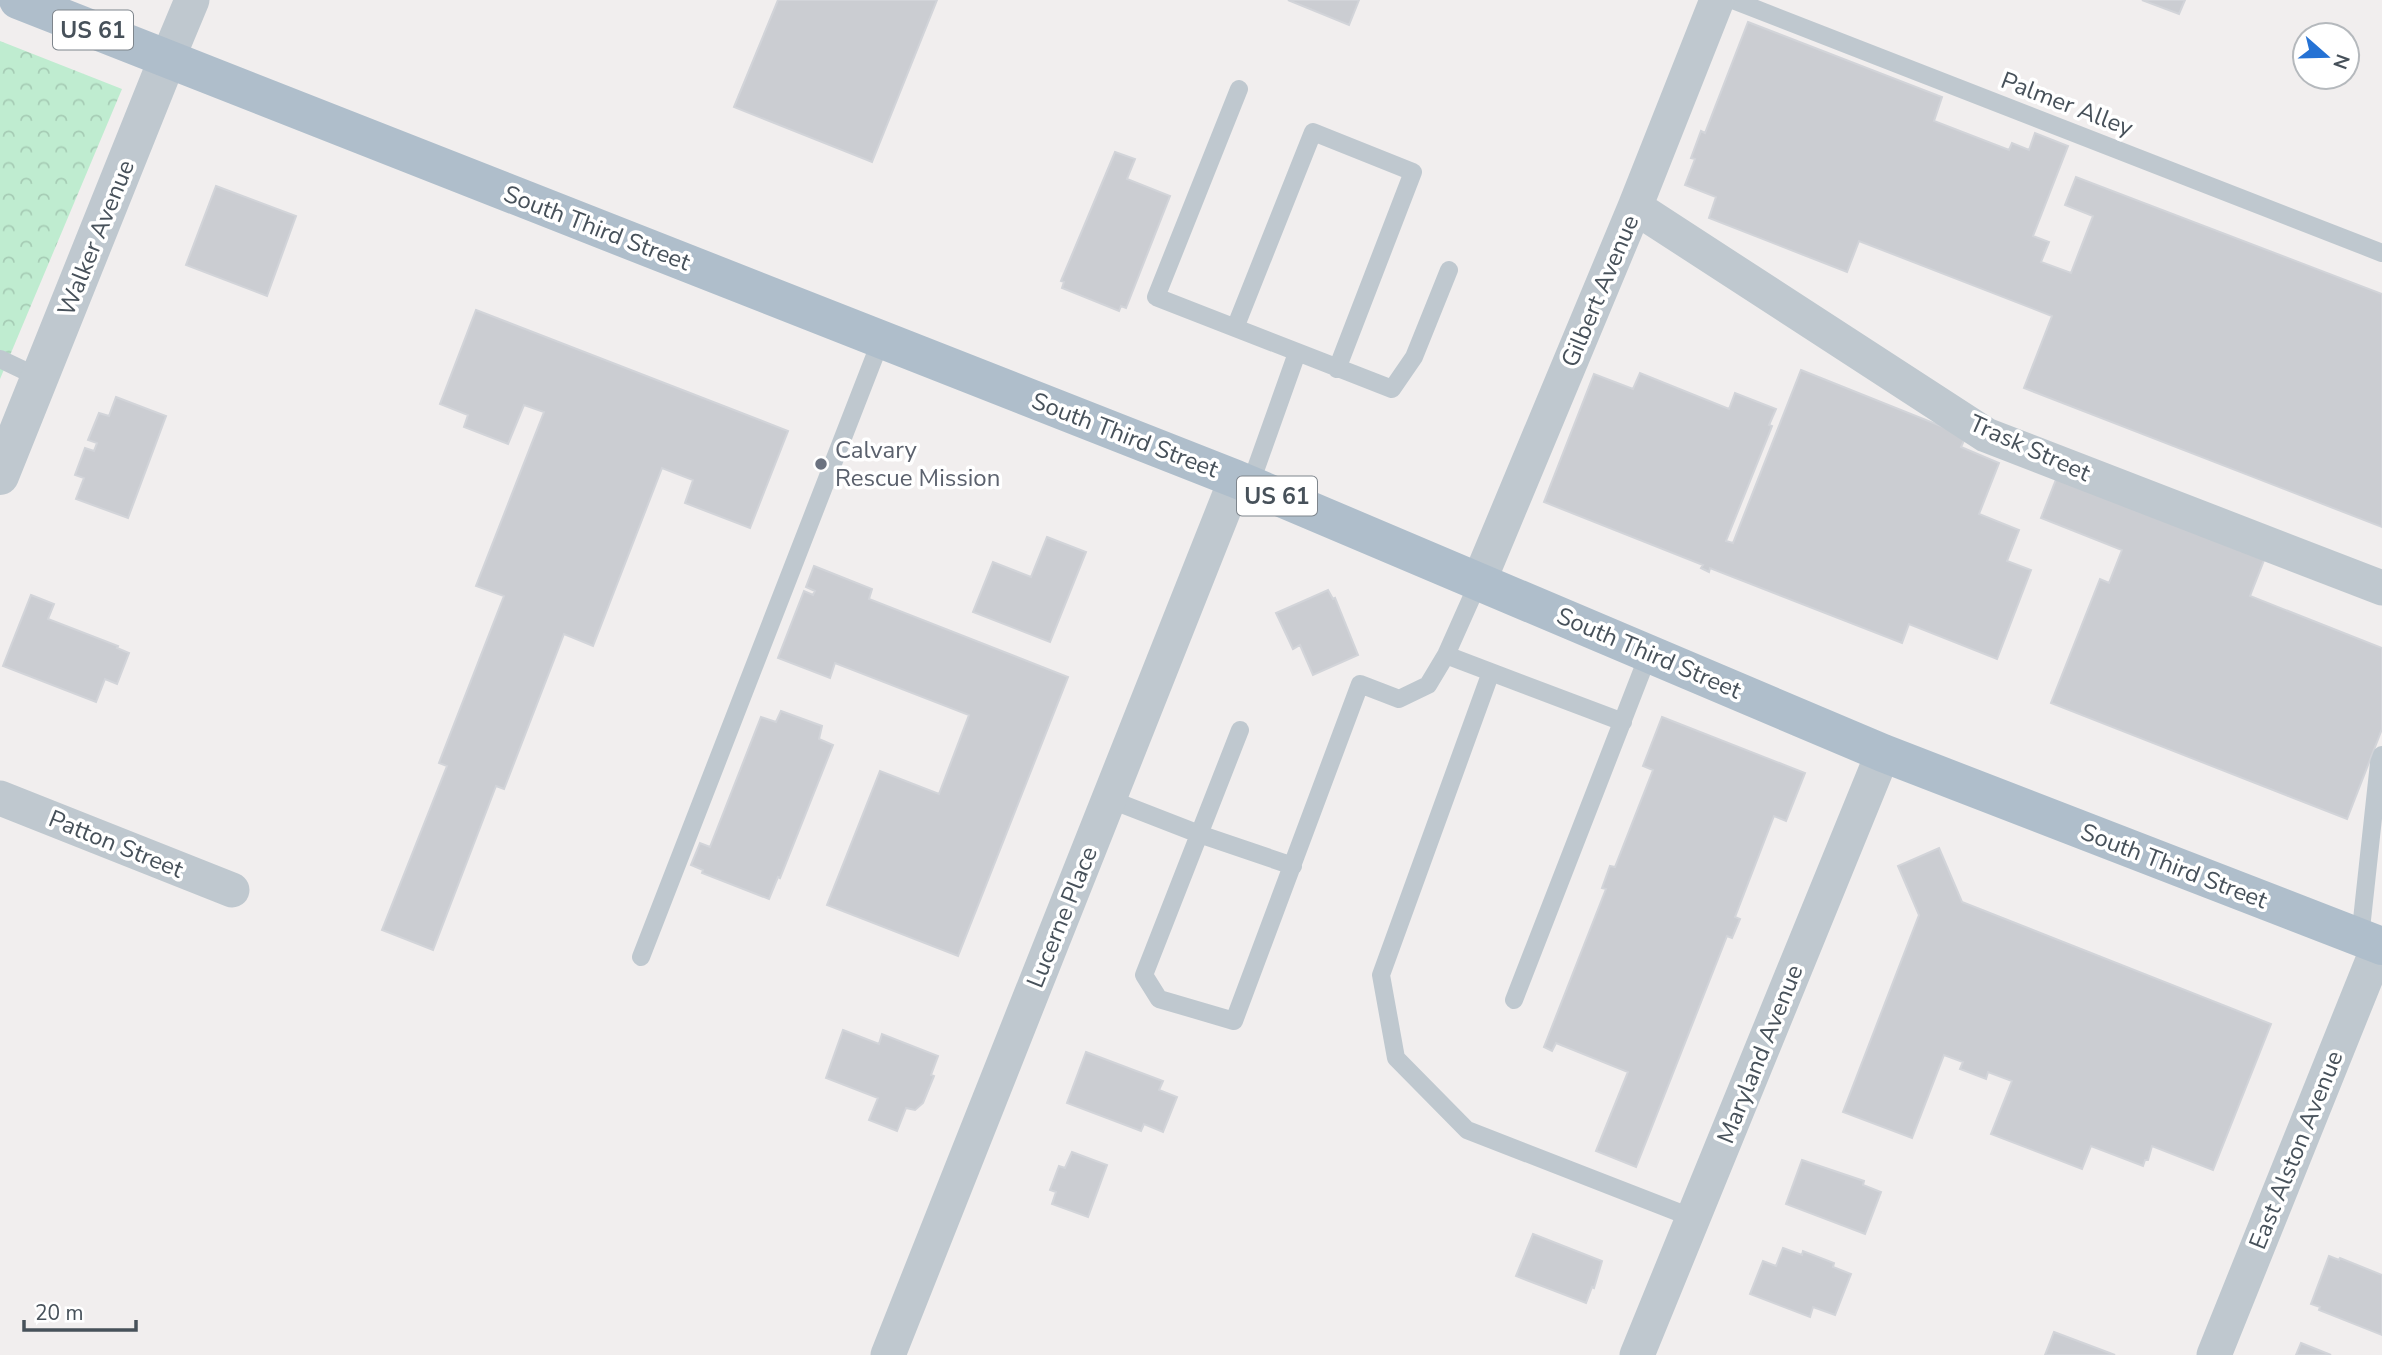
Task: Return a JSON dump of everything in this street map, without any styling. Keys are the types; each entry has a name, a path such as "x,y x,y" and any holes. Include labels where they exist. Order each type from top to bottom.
{"main road":[{"name":"South Third Street","path":"18,0 1243,482 1883,753 2374,943"}],"street":[{"name":"Walker Avenue","path":"0,476 192,0"},
{"name":"Gilbert Avenue","path":"1479,581 1635,207 1717,0"},
{"name":"Trask Street","path":"1635,207 1986,435 2382,588"},
{"name":"Lucerne Place","path":"888,1355 1109,799 1243,482"},
{"name":"Maryland Avenue","path":"1637,1355 1883,753"},
{"name":"Patton Street","path":"0,798 232,890"},
{"name":"East Alston Avenue","path":"2214,1355 2374,943"}],"lane":[{"name":"Palmer Alley","path":"1734,0 2382,253"},
{"path":"1239,89 1156,297 1392,389 1415,357 1450,270"},
{"path":"1236,328 1314,132 1413,172 1337,369"},
{"path":"641,957 881,340"},
{"path":"1243,482 1297,353"},
{"path":"0,359 40,377"},
{"path":"1240,730 1144,975 1159,999 1234,1021 1360,684 1399,699 1428,685 1446,654 1479,581"},
{"path":"1514,1000 1649,653"},
{"path":"1446,654 1623,722"},
{"path":"1492,672 1381,975 1396,1058 1467,1130 1693,1218"},
{"path":"2374,943 2377,775 2382,755"},
{"path":"1109,799 1293,866"}],"green space":[{"path":"0,41 122,89 0,379"}],"building":[{"path":"778,0 937,0 872,162 734,107"},
{"path":"1288,0 1359,0 1349,25"},
{"path":"2142,0 2185,0 2179,14"},
{"path":"1748,22 1942,97 1934,121 2009,150 2012,143 2029,150 2035,133 2068,146 2033,236 2049,242 2041,262 2071,273 2093,216 2065,205 2076,177 2382,294 2382,527 2024,388 2052,316 1859,241 1847,272 1709,218 1716,197 1685,185 1695,159 1691,158 1701,131 1705,133"},
{"path":"1115,152 1135,159 1127,179 1170,196 1126,308 1121,306 1119,311 1062,288 1064,282 1061,281"},
{"path":"216,186 296,216 267,296 186,265"},
{"path":"476,310 788,431 750,528 685,503 693,480 662,468 593,646 564,634 504,789 496,786 433,950 382,930 447,766 439,763 504,596 476,586 544,412 524,405 508,444 464,427 468,415 440,404"},
{"path":"1801,370 1966,436 1961,447 1999,463 1979,514 2019,530 2007,561 2031,570 1997,659 1909,624 1902,643 1710,568 1709,572 1701,568 1703,565 1544,502 1594,374 1633,389 1640,373 1729,409 1735,393 1776,409 1769,425 1772,426 1726,541 1733,543"},
{"path":"116,397 166,416 128,518 76,499 84,478 75,475 85,448 94,451 97,443 88,440 99,413 109,416"},
{"path":"2057,477 2266,555 2250,596 2382,648 2382,729 2347,819 2051,703 2100,579 2109,583 2122,550 2041,518"},
{"path":"1047,537 1086,552 1050,642 973,612 993,562 1031,577"},
{"path":"814,566 872,589 869,599 1068,677 958,956 827,905 880,771 939,794 969,715 835,663 830,678 778,658 804,591 813,595 815,591 806,587"},
{"path":"1328,590 1333,599 1335,598 1358,655 1313,675 1300,645 1293,649 1276,613"},
{"path":"31,595 54,604 48,619 118,646 117,648 129,653 117,684 105,679 96,702 3,666"},
{"path":"781,711 822,726 819,739 833,745 769,899 702,873 703,870 691,865 700,843 710,847 761,717 776,722"},
{"path":"1662,717 1805,773 1786,821 1774,816 1735,917 1740,919 1732,938 1727,936 1636,1167 1596,1151 1628,1072 1556,1043 1552,1051 1544,1047 1606,889 1602,888 1610,866 1615,867 1653,770 1643,766"},
{"path":"1939,848 1962,902 2271,1024 2213,1170 2152,1146 2143,1166 2091,1146 2082,1169 1991,1134 2012,1081 1988,1072 1986,1079 1960,1069 1963,1062 1944,1055 1912,1138 1843,1112 1919,915 1898,866"},
{"path":"843,1030 879,1044 882,1034 938,1056 931,1075 934,1076 923,1103 915,1110 906,1108 897,1131 869,1120 878,1098 826,1078"},
{"path":"1086,1052 1163,1081 1159,1090 1177,1097 1163,1132 1144,1124 1141,1131 1067,1103"},
{"path":"1072,1152 1107,1165 1088,1217 1052,1204 1056,1192 1050,1190 1059,1166 1065,1168"},
{"path":"1802,1160 1864,1181 1863,1185 1881,1192 1865,1234 1786,1204"},
{"path":"1533,1234 1602,1261 1594,1288 1592,1287 1586,1303 1516,1276"},
{"path":"1783,1248 1802,1255 1803,1251 1834,1263 1833,1267 1851,1274 1835,1315 1813,1307 1810,1317 1750,1294 1763,1261 1776,1266"},
{"path":"2329,1256 2382,1275 2382,1335 2319,1310 2320,1307 2311,1304"},
{"path":"2054,1332 2115,1355 2045,1355"},
{"path":"2301,1343 2331,1355 2296,1355"}],"place":[{"name":"Calvary Rescue Mission","path":"821,464"}]}
